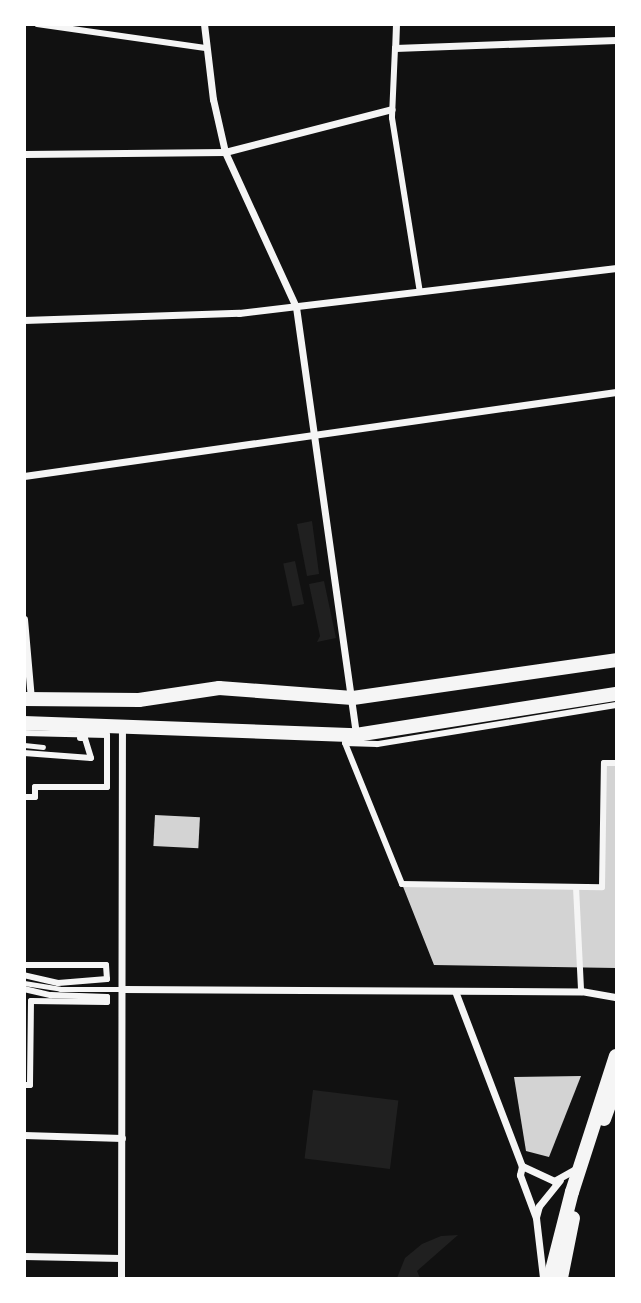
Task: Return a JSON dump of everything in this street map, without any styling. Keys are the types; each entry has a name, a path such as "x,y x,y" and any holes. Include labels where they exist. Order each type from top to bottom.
{"main road":[{"path":"28,699 139,700 219,688 353,698 617,660"},
{"path":"24,723 356,735 617,694"},
{"path":"550,1279 580,1164 617,1056"},
{"path":"561,1279 574,1216 617,1086"}],"street":[{"path":"37,24 205,48"},
{"path":"204,24 205,48 225,152 296,307 316,432 356,735"},
{"path":"396,24 392,109 420,292"},
{"path":"395,48 617,40"},
{"path":"24,154 225,152 392,109"},
{"path":"24,320 296,307 617,268"},
{"path":"24,476 107,468 316,432 617,392"},
{"path":"24,619 28,699"},
{"path":"617,705 377,744 345,743 402,884 602,887 604,763 617,763"},
{"path":"121,1279 122,726"},
{"path":"24,735 85,738 91,758 24,753"},
{"path":"24,735 107,735 107,787 35,786 35,797 24,797"},
{"path":"576,887 581,991"},
{"path":"24,965 106,965 107,979 58,983 24,975"},
{"path":"24,989 51,995 107,997 107,1002 31,1001 30,1085 24,1085"},
{"path":"123,989 581,991 617,997"},
{"path":"455,991 522,1166 520,1175 536,1218 543,1279"},
{"path":"24,1135 122,1138"},
{"path":"536,1218 539,1206 560,1180 580,1164"},
{"path":"522,1166 547,1180 560,1180"},
{"path":"24,1256 121,1258"}],"lane":[{"path":"24,745 43,747"},
{"path":"24,983 60,989 123,989"}],"shaded area":[{"path":"312,521 319,574 307,576 297,524"},
{"path":"295,561 304,604 292,607 283,563"},
{"path":"324,581 336,638 317,642 320,636 309,584"},
{"path":"313,1090 398,1100 390,1169 305,1158"},
{"path":"458,1235 417,1271 420,1278 397,1278 405,1258 422,1244 441,1236"}],"building":[{"path":"604,763 616,763 616,968 434,965 402,884 602,887"},
{"path":"155,815 200,817 198,848 153,846"},
{"path":"581,1076 549,1157 526,1151 514,1077"}]}
